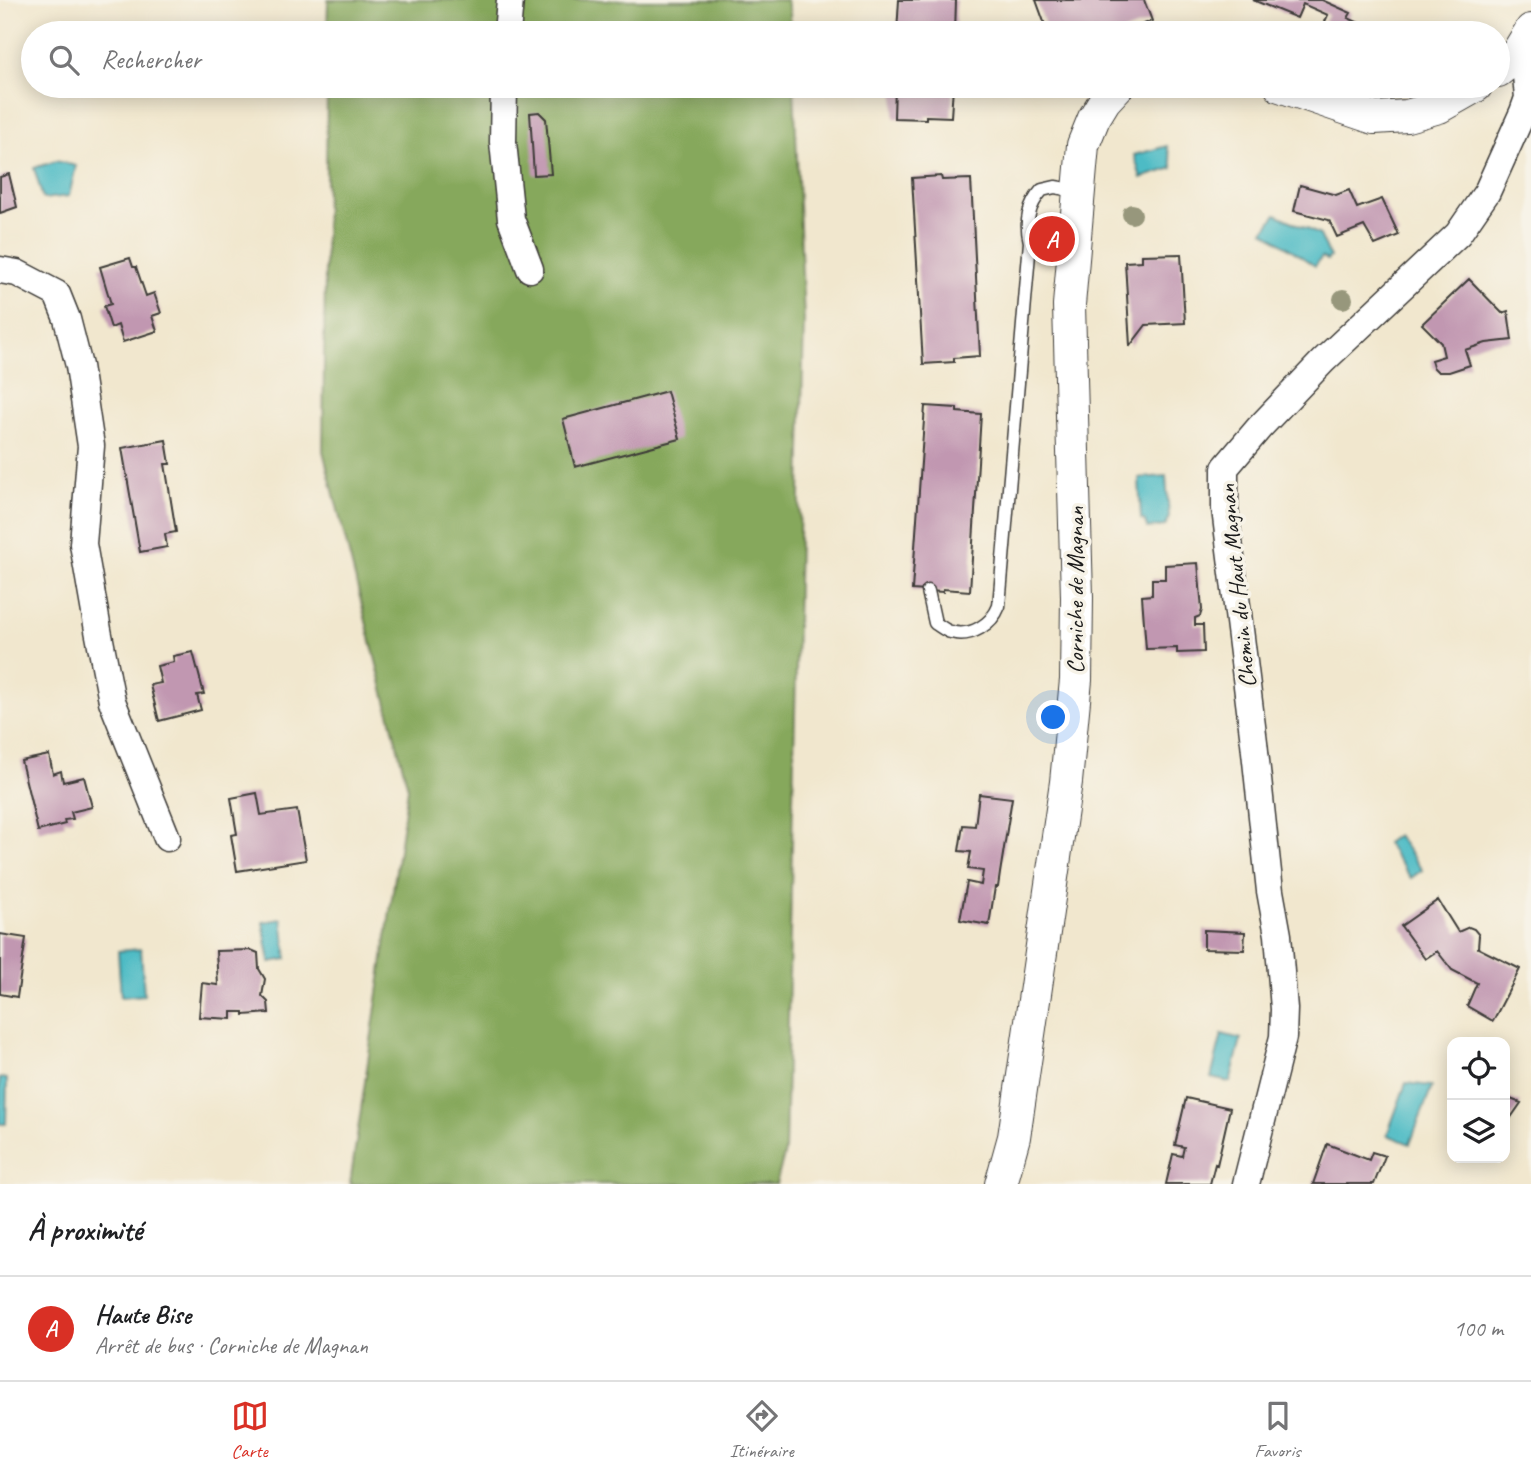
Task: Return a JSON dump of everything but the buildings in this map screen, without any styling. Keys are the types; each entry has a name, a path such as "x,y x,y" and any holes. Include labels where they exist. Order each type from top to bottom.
{"street":[{"path":"508,21 510,0"},
{"path":"1510,59 1531,30"},
{"name":"Chemin du Haut Magnan","path":"1246,1184 1283,1037 1284,1009 1278,935 1270,891 1225,509 1226,468 1259,428 1323,361 1458,234 1487,192 1528,98 1526,75 1510,67"},
{"path":"503,98 503,142 511,219 530,269"},
{"name":"Corniche de Magnan","path":"1000,1184 1014,1137 1066,782 1076,680 1077,597 1069,305 1083,145 1094,118 1107,98"},
{"path":"1315,98 1374,118 1407,116 1439,107 1455,98"},
{"path":"0,270 17,273 57,294 67,319 79,366 91,446 83,544 98,630 113,701 167,838"}],"lane":[{"path":"928,591 935,623 949,632 966,633 994,620 999,606 1030,242 1027,220 1030,208 1042,190 1055,187 1079,191"}],"green space":[{"path":"328,0 786,0 790,21 327,21"},
{"path":"327,98 795,98 804,320 785,1152 776,1184 350,1184 408,788 323,451"}],"water":[{"path":"1167,146 1173,168 1141,178 1134,155"},
{"path":"56,161 76,166 69,196 43,199 34,168"},
{"path":"1276,214 1320,235 1330,257 1327,260 1322,257 1315,266 1264,231"},
{"path":"1166,476 1169,517 1165,526 1147,528 1145,521 1141,519 1139,478"},
{"path":"1397,835 1422,870 1411,878 1386,843"},
{"path":"282,919 287,959 270,962 263,922"},
{"path":"141,949 144,995 121,997 118,951"},
{"path":"1222,1034 1241,1039 1230,1082 1211,1078"},
{"path":"0,1078 7,1079 6,1124 0,1124"},
{"path":"1406,1083 1432,1086 1410,1144 1387,1135"}],"place":[{"name":"Haute Bise","path":"1052,239"}]}
